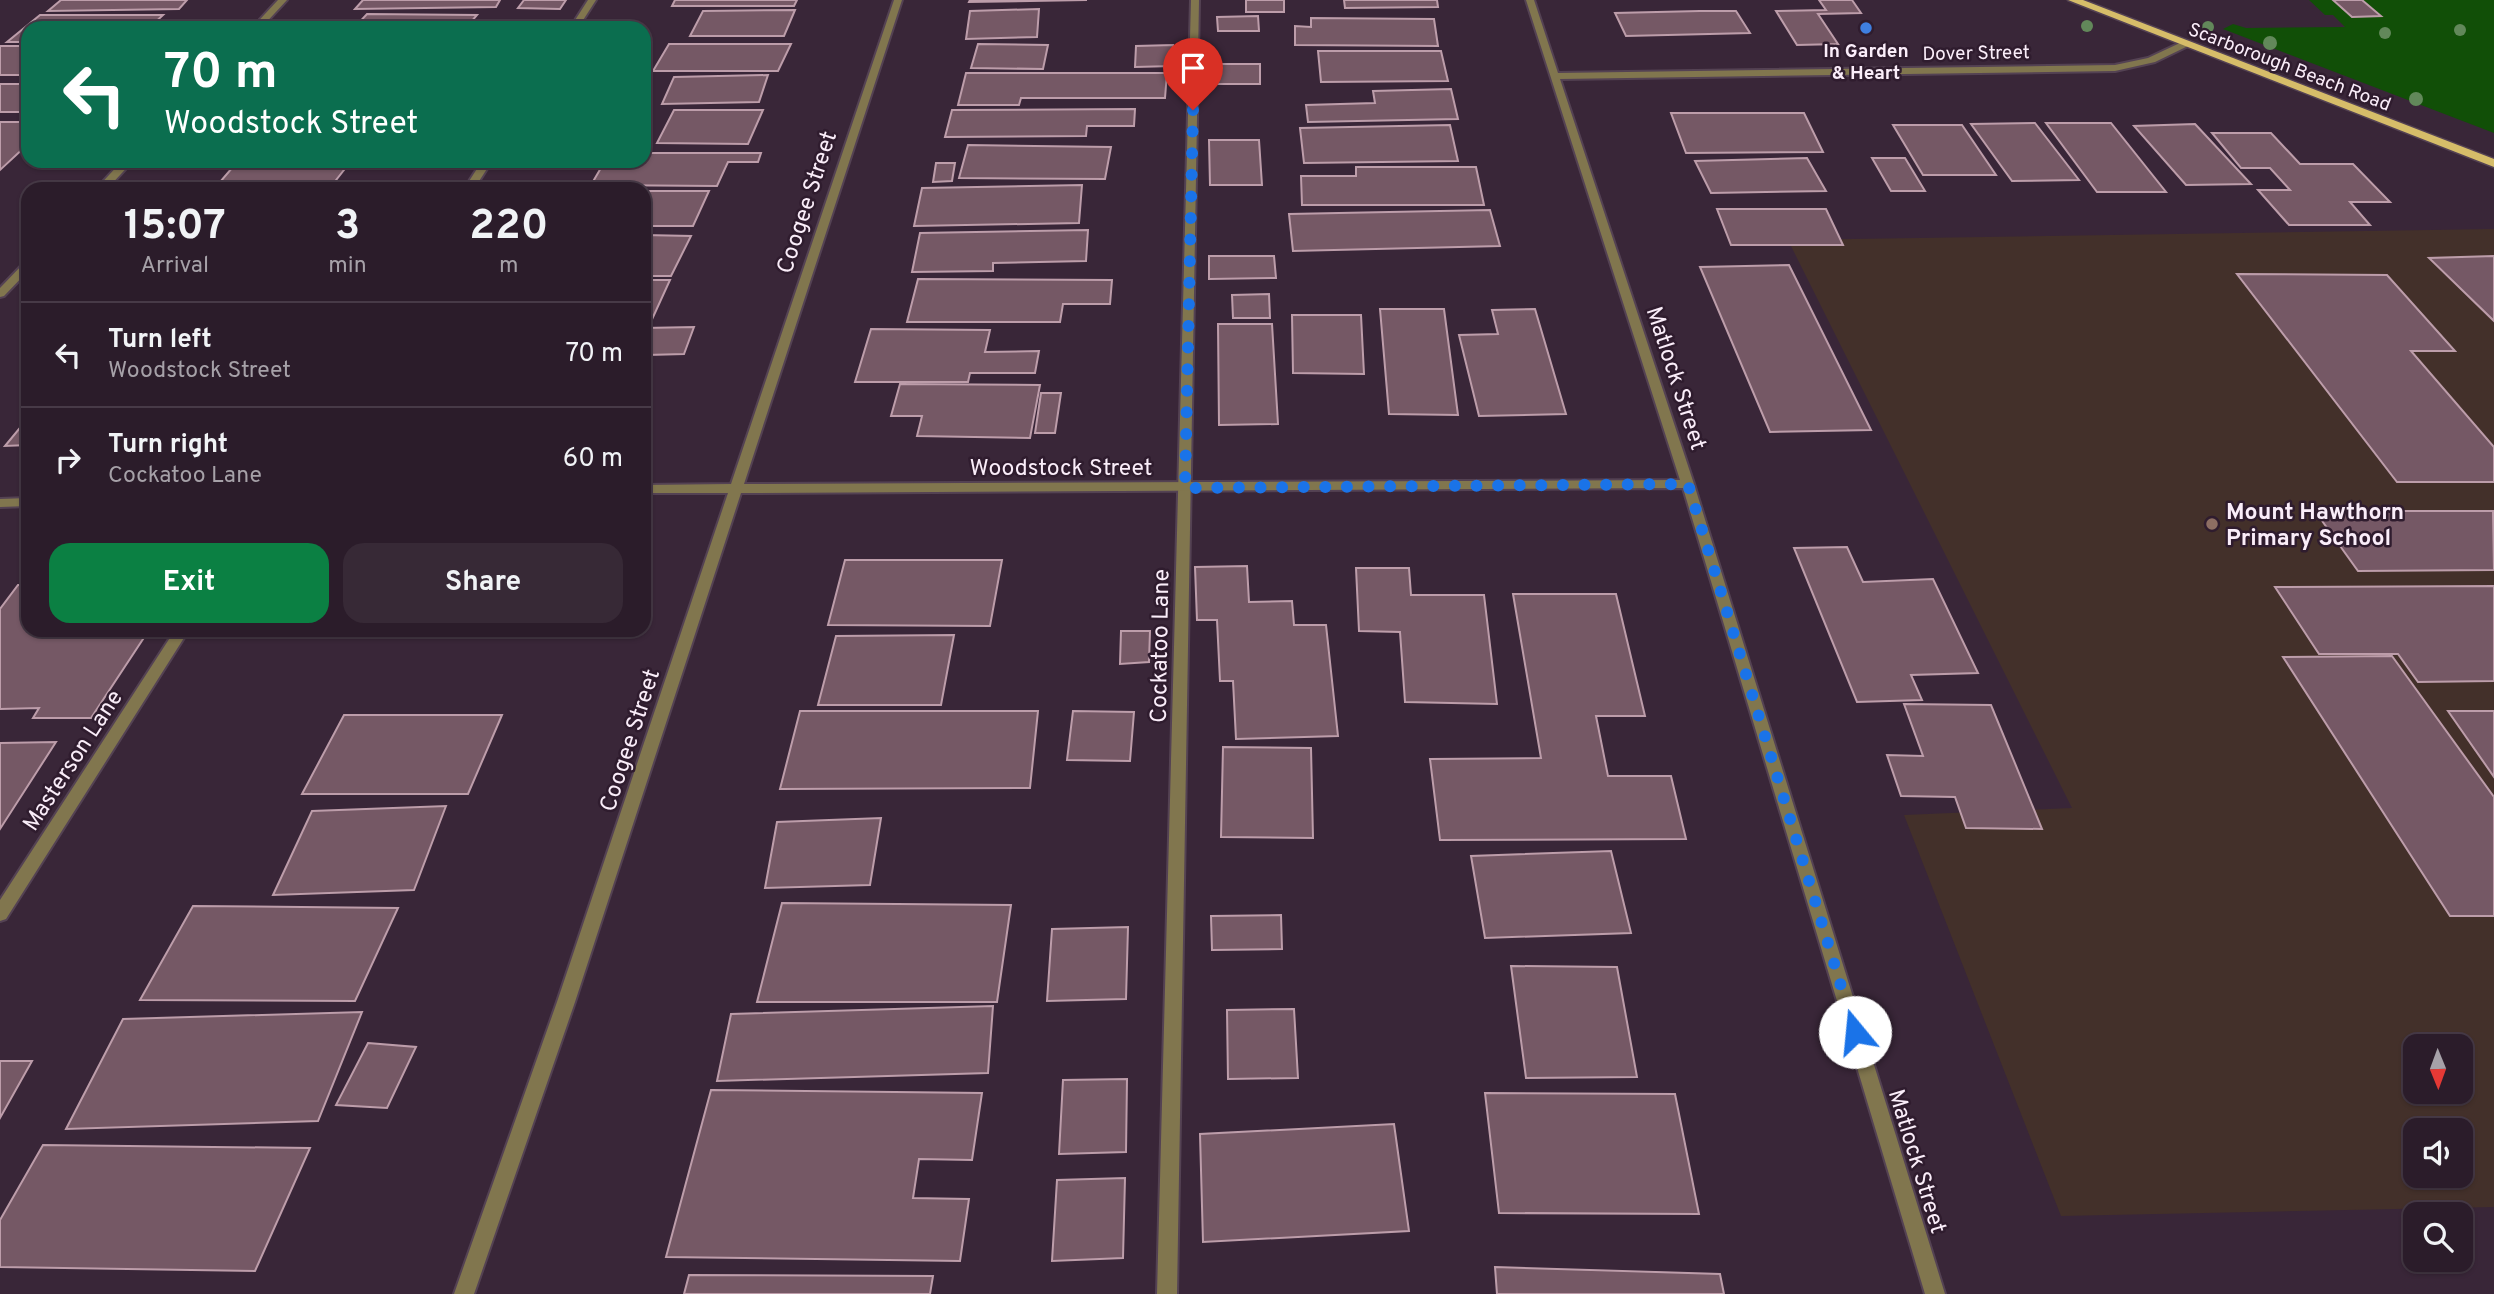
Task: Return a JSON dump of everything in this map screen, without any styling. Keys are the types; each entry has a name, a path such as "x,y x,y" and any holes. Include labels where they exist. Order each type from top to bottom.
{"main road":[{"name":"Scarborough Beach Road","path":"2073,0 2494,163"}],"street":[{"path":"263,21 283,0"},
{"path":"578,21 592,0"},
{"name":"Coogee Street","path":"464,1294 566,1002 898,0"},
{"name":"Cockatoo Lane","path":"1167,1294 1195,0"},
{"name":"Matlock Street","path":"1530,0 1688,484 1935,1294"},
{"name":"Dover Street","path":"1553,76 2116,68 2147,64 2167,56 2185,44"},
{"path":"108,182 121,168"},
{"path":"0,294 21,272"},
{"name":"Woodstock Street","path":"651,489 1688,484"},
{"path":"0,503 21,502"},
{"name":"Masterson Lane","path":"0,914 178,637"}],"shaded area":[{"name":"Mount Hawthorn Primary School","path":"2494,229 2494,1207 2473,1207 2473,1202 2403,1202 2403,1209 2061,1216 1904,815 2072,808 1788,240"}],"green space":[{"path":"2309,0 2333,0 2352,17 2380,16 2362,0 2494,0 2494,133 2223,29 2233,24 2246,28 2345,27 2333,15 2325,15"}],"building":[{"path":"61,0 187,0 179,9 48,11"},
{"path":"363,0 500,0 496,7 355,9"},
{"path":"524,0 566,0 560,9 518,8"},
{"path":"675,0 797,0 794,6 672,6"},
{"path":"970,0 1087,0 969,2"},
{"path":"1246,0 1284,0 1284,12 1246,12"},
{"path":"1344,0 1437,0 1438,7 1345,8"},
{"path":"1819,0 1852,0 1861,13 1818,14 1838,44 1797,45 1776,11 1826,10"},
{"path":"2333,0 2362,0 2381,16 2352,17"},
{"path":"1039,9 1037,37 966,39 970,11"},
{"path":"795,10 784,36 690,36 703,11"},
{"path":"1736,11 1750,33 1626,36 1615,13"},
{"path":"367,14 477,15 472,21 360,21"},
{"path":"40,15 163,15 157,21 33,21"},
{"path":"1258,16 1259,31 1218,31 1217,17"},
{"path":"1311,18 1434,19 1438,46 1295,45 1295,26 1311,27"},
{"path":"21,31 21,42 7,42"},
{"path":"669,44 791,44 778,71 653,71"},
{"path":"978,44 1048,45 1043,69 971,68"},
{"path":"1173,45 1173,66 1135,67 1136,46"},
{"path":"0,46 21,46 21,75 0,75"},
{"path":"1318,51 1441,51 1448,81 1321,82"},
{"path":"1214,64 1260,64 1260,84 1213,84"},
{"path":"966,73 1167,73 1165,98 1021,98 1019,105 958,105"},
{"path":"768,75 759,102 662,104 674,77"},
{"path":"0,84 21,84 21,112 0,112"},
{"path":"1451,89 1458,119 1308,122 1306,105 1375,103 1373,91"},
{"path":"1135,109 1134,126 1087,126 1086,136 945,137 952,110"},
{"path":"674,110 763,110 748,144 657,143"},
{"path":"1671,113 1804,113 1823,152 1686,153"},
{"path":"0,122 21,122 21,150 0,170"},
{"path":"2035,123 2079,180 2012,181 1971,124"},
{"path":"2046,123 2111,123 2166,192 2097,192"},
{"path":"2195,124 2251,184 2186,185 2134,126"},
{"path":"1450,125 1458,161 1304,163 1300,128"},
{"path":"1893,125 1962,125 1996,175 1923,175"},
{"path":"2212,133 2271,133 2300,164 2353,164 2390,202 2350,202 2370,225 2289,225 2258,190 2290,190 2270,168 2241,168"},
{"path":"1209,140 1259,140 1262,185 1210,185"},
{"path":"968,145 1111,147 1105,179 959,178"},
{"path":"651,153 761,153 758,162 728,162 717,186 593,182 601,168 651,168"},
{"path":"1807,158 1826,191 1711,193 1695,161"},
{"path":"1872,158 1905,158 1925,191 1891,191"},
{"path":"936,163 955,163 952,181 933,182"},
{"path":"1356,167 1476,167 1484,205 1302,205 1301,176 1356,176"},
{"path":"232,168 346,168 334,182 220,182"},
{"path":"1082,185 1079,223 914,226 922,188"},
{"path":"651,191 709,191 693,226 651,226"},
{"path":"1717,209 1826,209 1843,245 1731,245"},
{"path":"1490,210 1500,246 1293,251 1289,214"},
{"path":"1088,230 1086,261 993,263 993,271 912,272 920,233"},
{"path":"651,235 691,236 671,276 651,276"},
{"path":"1209,256 1274,256 1276,278 1209,279"},
{"path":"2494,256 2494,321 2429,258"},
{"path":"1789,265 1871,430 1770,432 1700,267"},
{"path":"2237,274 2387,275 2455,351 2411,351 2494,447 2494,482 2397,482"},
{"path":"918,279 1112,280 1110,304 1063,304 1060,322 907,322"},
{"path":"651,280 670,280 651,322"},
{"path":"1269,294 1270,318 1233,318 1232,295"},
{"path":"1380,309 1444,309 1458,415 1389,414"},
{"path":"1535,309 1566,414 1479,416 1459,335 1498,334 1492,310"},
{"path":"1292,315 1361,315 1364,374 1293,373"},
{"path":"1218,324 1272,324 1278,424 1219,425"},
{"path":"694,327 684,354 651,355 651,328"},
{"path":"871,329 990,330 985,352 1039,351 1035,373 970,373 968,382 855,382"},
{"path":"900,384 1040,385 1030,438 917,436 922,416 891,416"},
{"path":"1041,393 1061,393 1055,433 1035,433"},
{"path":"21,427 21,445 5,446"},
{"path":"2315,511 2493,511 2494,570 2358,571"},
{"path":"1847,547 1863,582 1933,579 1978,673 1911,675 1922,700 1857,702 1794,548"},
{"path":"845,560 1002,560 990,626 828,625"},
{"path":"1247,566 1249,602 1292,601 1294,625 1326,625 1338,736 1236,739 1233,681 1220,681 1217,620 1197,620 1195,567"},
{"path":"1356,568 1409,568 1411,595 1484,595 1497,704 1405,702 1400,632 1359,631"},
{"path":"18,585 21,585 21,637 144,637 91,718 33,718 39,708 0,709 0,609"},
{"path":"2494,586 2494,681 2418,682 2398,654 2319,654 2275,587"},
{"path":"1513,594 1616,594 1645,716 1596,716 1608,776 1671,776 1686,839 1440,840 1430,759 1541,758"},
{"path":"1121,631 1150,631 1149,662 1120,664"},
{"path":"954,635 941,705 818,705 836,636"},
{"path":"2392,656 2494,797 2494,916 2450,916 2283,657"},
{"path":"1904,704 1991,705 2042,829 1966,828 1955,797 1901,796 1887,755 1923,756"},
{"path":"800,711 1038,711 1030,788 780,789"},
{"path":"1073,711 1134,712 1130,761 1067,760"},
{"path":"2448,711 2494,711 2494,777"},
{"path":"344,715 502,715 468,794 302,794"},
{"path":"56,742 0,829 0,743"},
{"path":"1223,747 1311,748 1313,838 1221,837"},
{"path":"446,806 414,890 273,895 312,811"},
{"path":"881,818 870,885 765,888 777,822"},
{"path":"1611,851 1631,933 1485,938 1471,856"},
{"path":"782,903 1011,905 997,1002 757,1002"},
{"path":"193,906 398,908 355,1001 140,1000"},
{"path":"1281,915 1282,949 1212,950 1211,916"},
{"path":"1128,927 1126,999 1047,1001 1052,929"},
{"path":"1511,966 1617,967 1637,1077 1526,1078"},
{"path":"993,1006 988,1073 717,1081 731,1014"},
{"path":"1294,1009 1298,1078 1228,1079 1227,1010"},
{"path":"362,1012 318,1121 66,1129 123,1019"},
{"path":"368,1043 416,1047 387,1108 336,1105"},
{"path":"0,1061 32,1061 0,1118"},
{"path":"1127,1079 1126,1152 1059,1154 1063,1080"},
{"path":"711,1090 982,1093 972,1160 919,1159 913,1198 969,1199 960,1261 666,1257"},
{"path":"1485,1093 1675,1094 1699,1214 1499,1213"},
{"path":"1394,1124 1409,1231 1203,1242 1200,1134"},
{"path":"43,1145 310,1148 255,1271 0,1267 0,1220"},
{"path":"1125,1178 1123,1258 1052,1261 1057,1180"},
{"path":"1495,1267 1720,1274 1724,1294 1497,1294"},
{"path":"689,1275 933,1276 930,1294 684,1294"}],"place":[{"name":"In Garden & Heart","path":"1866,28"},
{"name":"Mount Hawthorn Primary School","path":"2212,524"}],"route":[{"path":"1193,110 1185,488 1688,484 1855,1032"}]}
